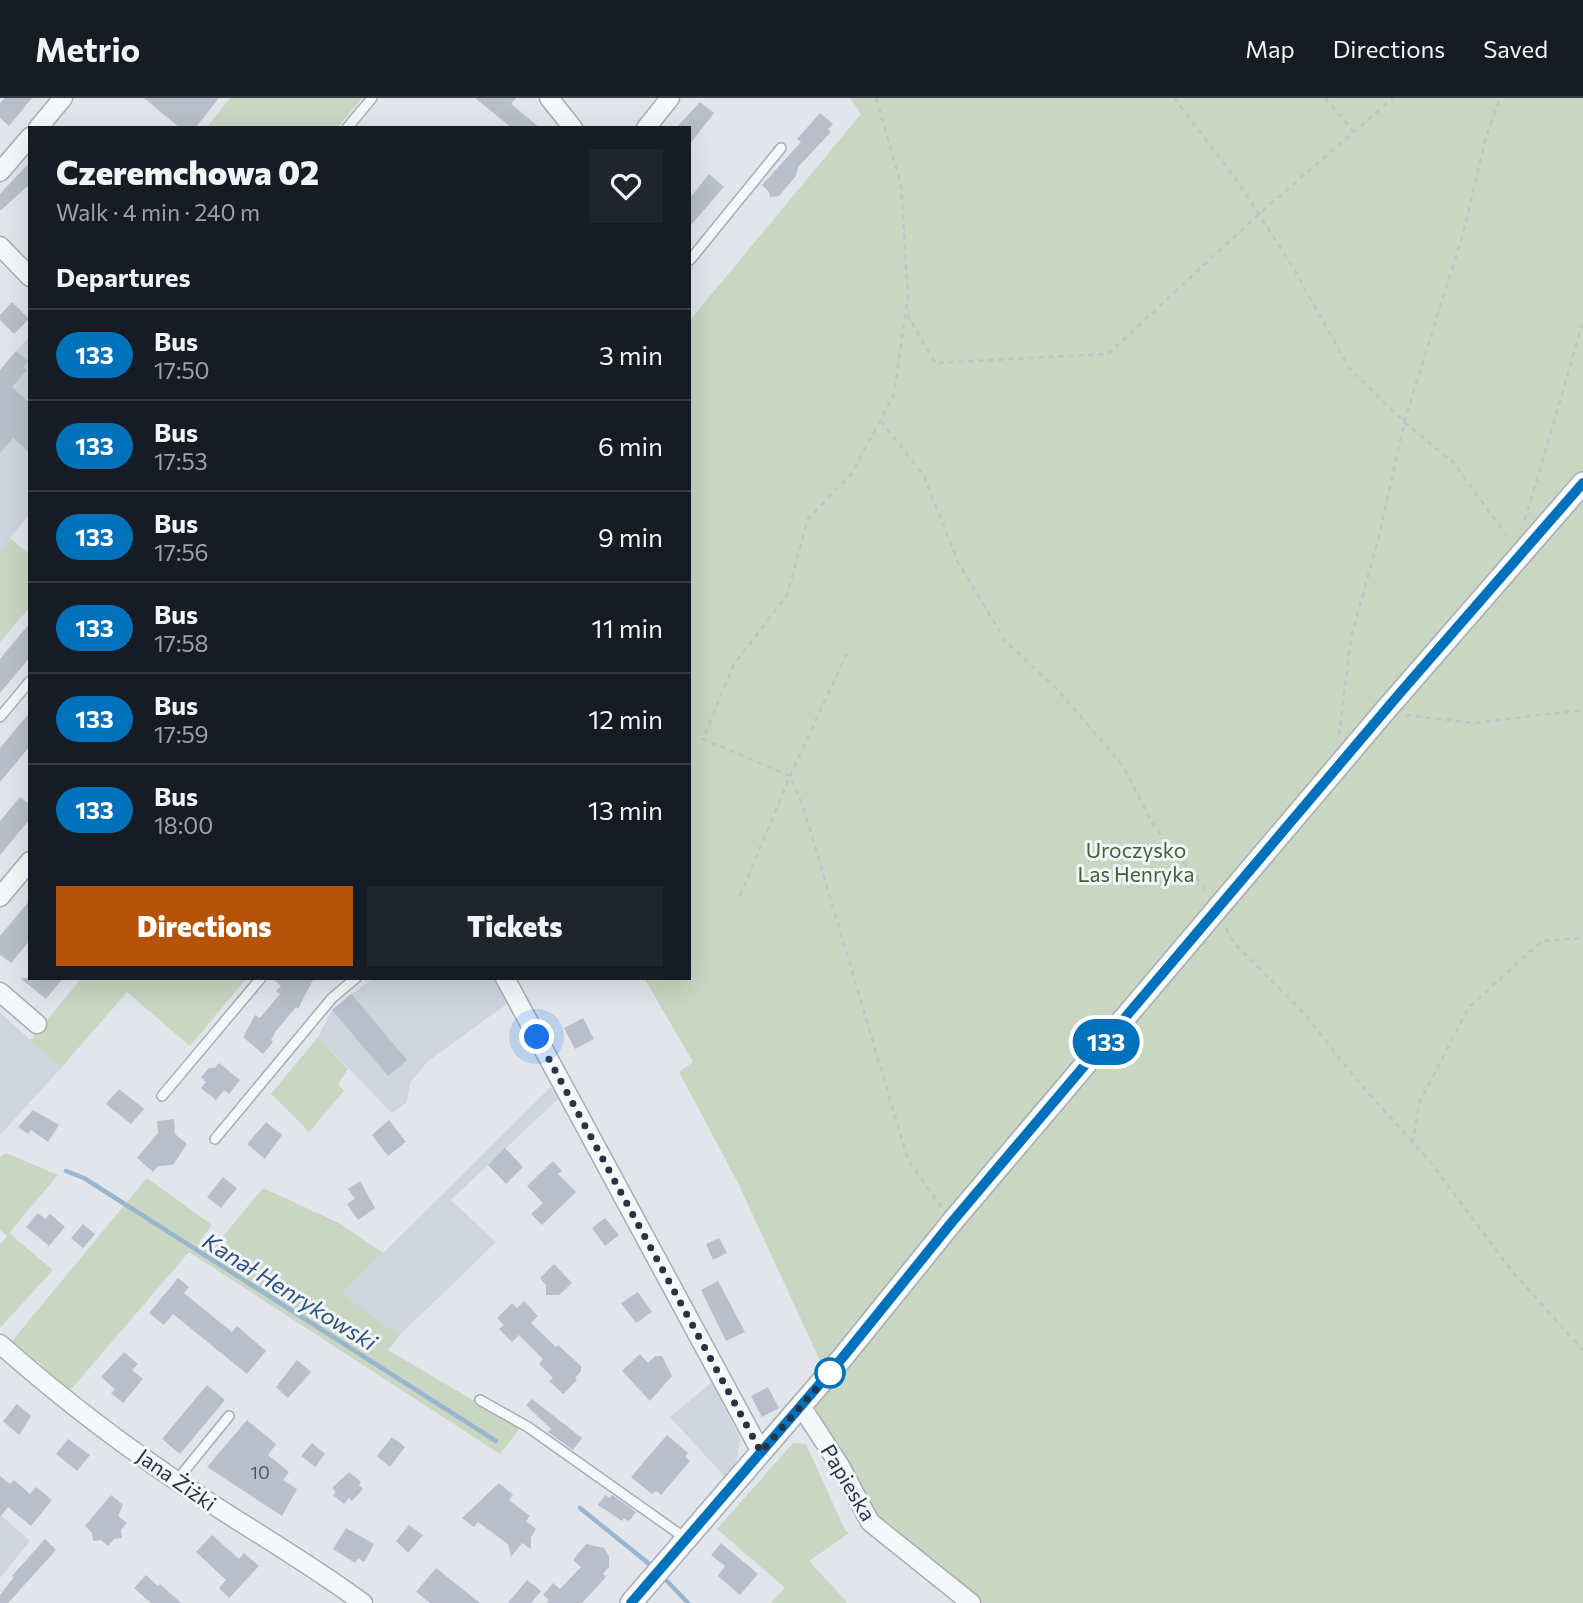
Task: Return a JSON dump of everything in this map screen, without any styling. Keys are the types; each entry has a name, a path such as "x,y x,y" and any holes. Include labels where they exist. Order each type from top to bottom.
{"street":[{"path":"40,126 64,98"},
{"path":"549,98 571,126"},
{"path":"648,126 670,98"},
{"path":"0,172 28,139"},
{"path":"0,246 28,275"},
{"path":"631,1603 801,1406 952,1222 1383,713 1583,483"},
{"path":"0,897 28,863"},
{"path":"506,980 761,1452"},
{"path":"0,992 37,1024"},
{"name":"Jana Żiżki","path":"0,1344 54,1392 177,1480 363,1603"},
{"name":"Papieska","path":"801,1406 840,1466 870,1522 880,1533 971,1603"}],"lane":[{"path":"349,126 372,98"},
{"path":"691,259 781,148"},
{"path":"0,717 28,683"},
{"path":"162,1096 259,980"},
{"path":"215,1139 332,998 354,980"},
{"path":"480,1400 528,1427 685,1538"},
{"path":"177,1480 229,1416"}],"path":[{"path":"876,98 901,185 908,295 894,394 852,473 808,519 787,596 734,664 704,739 790,776 803,806 908,1160 952,1222"},
{"path":"1174,98 1236,179 1259,214 1294,269 1349,369 1404,422 1453,463 1519,554"},
{"path":"1325,98 1354,132"},
{"path":"905,312 935,363 1108,354 1259,214 1393,98"},
{"path":"1334,771 1351,638 1404,422 1463,234 1486,137 1500,98"},
{"path":"1519,554 1526,516 1583,322"},
{"path":"880,420 924,476 958,562 1006,642 1056,688 1124,766 1152,823 1204,885 1233,942 1306,1015 1354,1077 1413,1143 1511,1270 1583,1350"},
{"path":"740,896 790,776 848,651"},
{"path":"1383,713 1473,723 1583,710"},
{"path":"1413,1143 1419,1103 1469,1007 1542,941 1583,938"}],"shaded area":[{"path":"28,338 28,516 0,550 0,370"},
{"path":"370,980 494,980 507,1004 428,1061 410,1083 407,1102 392,1113 318,1037 332,1010"},
{"path":"0,1012 61,1068 0,1135"},
{"path":"551,1087 558,1099 451,1200 496,1242 400,1335 342,1294"},
{"path":"712,1382 740,1439 736,1464 725,1477 670,1417"},
{"path":"0,1514 30,1541 0,1578"}],"green space":[{"path":"230,98 362,98 339,126 208,126"},
{"name":"Uroczysko Las Henryka","path":"850,98 1583,98 1583,1603 983,1603 944,1575 875,1515 815,1408 846,1369 821,1363 738,1183 679,1072 693,1062 645,980 691,980 691,319 861,114"},
{"path":"10,538 28,553 28,609 0,642 0,550"},
{"path":"80,980 245,980 190,1046 127,992 61,1068 30,1040"},
{"path":"318,1037 348,1069 338,1084 344,1091 309,1132 271,1094"},
{"path":"6,1153 58,1175 9,1233 53,1270 0,1328 0,1244 7,1236 0,1230 0,1157"},
{"path":"147,1178 212,1225 199,1242 212,1250 263,1188 339,1223 383,1253 342,1294 400,1335 388,1350 520,1428 500,1454 189,1252 68,1393 46,1374 46,1369 37,1361 33,1362 12,1341"},
{"path":"793,1443 806,1444 845,1530 849,1533 809,1561 848,1603 771,1603 785,1588 717,1529"}],"building":[{"path":"5,98 32,98 9,126 0,118 0,103"},
{"path":"144,98 219,98 197,126 178,126"},
{"path":"475,98 516,98 511,104 538,126 510,126"},
{"path":"700,102 714,113 691,143 691,126 678,126"},
{"path":"820,113 833,124 828,129 831,132 798,167 796,176 779,196 770,197 762,185 801,142 797,139"},
{"path":"28,164 28,186 0,211 0,194"},
{"path":"709,174 724,187 691,225 691,197"},
{"path":"12,302 28,320 14,334 0,320 0,315"},
{"path":"16,351 28,361 23,367 27,370 12,387 28,401 28,451 13,438 0,453 0,370"},
{"path":"28,625 28,659 0,693 0,659"},
{"path":"28,714 28,748 0,782 0,748"},
{"path":"20,797 28,803 28,821 0,855 0,821"},
{"path":"28,902 28,942 11,963 0,955 0,936"},
{"path":"20,978 61,980 46,999"},
{"path":"274,980 313,980 298,1009 296,1007 276,1031 271,1040 273,1042 263,1054 243,1037 255,1015 260,1018 280,994 276,991 281,986"},
{"path":"351,994 407,1060 388,1076 332,1010"},
{"path":"583,1018 594,1039 575,1049 564,1028"},
{"path":"219,1063 240,1080 229,1094 224,1090 216,1100 201,1088 206,1082 201,1077 209,1068 215,1068"},
{"path":"119,1089 144,1109 131,1124 106,1104"},
{"path":"33,1110 59,1125 48,1142 31,1130 28,1134 18,1127"},
{"path":"174,1119 175,1134 187,1144 173,1165 158,1166 153,1172 137,1158 158,1133 157,1121"},
{"path":"389,1120 406,1142 388,1156 372,1135"},
{"path":"266,1122 282,1135 265,1159 247,1144"},
{"path":"505,1148 523,1167 506,1184 488,1165"},
{"path":"553,1161 562,1171 558,1174 576,1192 542,1225 531,1214 543,1203 527,1186"},
{"path":"223,1177 237,1188 221,1208 207,1197"},
{"path":"360,1181 375,1208 358,1220 347,1204 355,1199 348,1189"},
{"path":"38,1213 45,1219 50,1214 65,1227 49,1246 26,1227"},
{"path":"605,1218 619,1235 605,1246 592,1228"},
{"path":"83,1224 95,1234 83,1248 71,1238"},
{"path":"719,1238 727,1253 713,1260 706,1244"},
{"path":"554,1264 572,1283 559,1295 546,1295 546,1285 540,1278"},
{"path":"178,1278 189,1287 184,1293 232,1332 237,1326 266,1351 247,1374 173,1314 164,1325 149,1313"},
{"path":"718,1281 745,1332 726,1341 701,1290"},
{"path":"638,1292 652,1312 636,1323 621,1303"},
{"path":"524,1301 538,1316 531,1323 581,1366 581,1371 575,1378 577,1380 563,1394 549,1381 553,1378 539,1364 543,1359 519,1335 512,1342 499,1329 504,1325 497,1318 512,1303 517,1308"},
{"path":"124,1352 138,1364 132,1370 143,1379 123,1403 111,1393 115,1389 101,1377"},
{"path":"640,1354 648,1363 655,1356 662,1356 672,1376 650,1401 622,1371"},
{"path":"297,1360 311,1372 288,1398 276,1387"},
{"path":"207,1385 225,1400 180,1454 162,1439"},
{"path":"768,1387 779,1408 762,1417 751,1396"},
{"path":"532,1399 582,1438 573,1450 548,1432 551,1429 526,1405"},
{"path":"17,1404 31,1416 19,1435 3,1421"},
{"path":"247,1420 276,1444 268,1455 289,1472 283,1480 297,1489 282,1516 207,1467"},
{"path":"667,1435 688,1453 685,1457 690,1461 661,1495 656,1491 652,1494 631,1477"},
{"path":"392,1437 405,1447 390,1467 377,1456"},
{"path":"68,1439 90,1455 77,1471 56,1454"},
{"path":"312,1443 325,1454 315,1467 301,1456"},
{"path":"349,1472 361,1482 359,1485 363,1489 352,1501 349,1498 344,1504 333,1495 336,1492 332,1488"},
{"path":"0,1476 10,1484 14,1480 30,1494 36,1487 52,1500 31,1526 8,1507 0,1517"},
{"path":"499,1483 513,1495 509,1500 530,1516 526,1521 536,1529 531,1537 531,1549 522,1543 511,1557 508,1544 478,1522 474,1527 462,1518"},
{"path":"111,1495 123,1505 118,1516 127,1523 121,1530 122,1538 114,1539 108,1546 101,1540 93,1541 92,1533 85,1526"},
{"path":"605,1495 610,1498 612,1495 636,1512 629,1521 624,1518 622,1521 598,1505"},
{"path":"409,1525 423,1535 408,1553 396,1541"},
{"path":"346,1528 374,1544 364,1562 358,1558 355,1563 333,1549"},
{"path":"212,1535 239,1559 244,1553 259,1566 229,1598 219,1588 226,1580 196,1552"},
{"path":"45,1539 56,1550 8,1603 0,1603 0,1595 14,1577 12,1576"},
{"path":"721,1543 758,1574 740,1595 718,1576 725,1566 711,1555"},
{"path":"586,1544 604,1548 609,1556 609,1567 603,1574 606,1577 582,1603 547,1603 549,1600 543,1595 553,1583 560,1589 581,1567 573,1560"},
{"path":"436,1568 480,1603 430,1603 416,1592"},
{"path":"146,1575 181,1603 151,1603 134,1588"},
{"path":"527,1580 541,1591 531,1603 508,1603"}],"waterway":[{"name":"Kanał Henrykowski","path":"66,1171 84,1178 496,1441"},
{"name":"Kanał Henrykowski","path":"580,1508 648,1563"},
{"name":"Kanał Henrykowski","path":"667,1581 688,1603"}],"bus line":[{"name":"133","path":"631,1603 843,1357 952,1222 1523,548 1583,483"}],"route":[{"path":"537,1037 761,1452 830,1373"}]}
